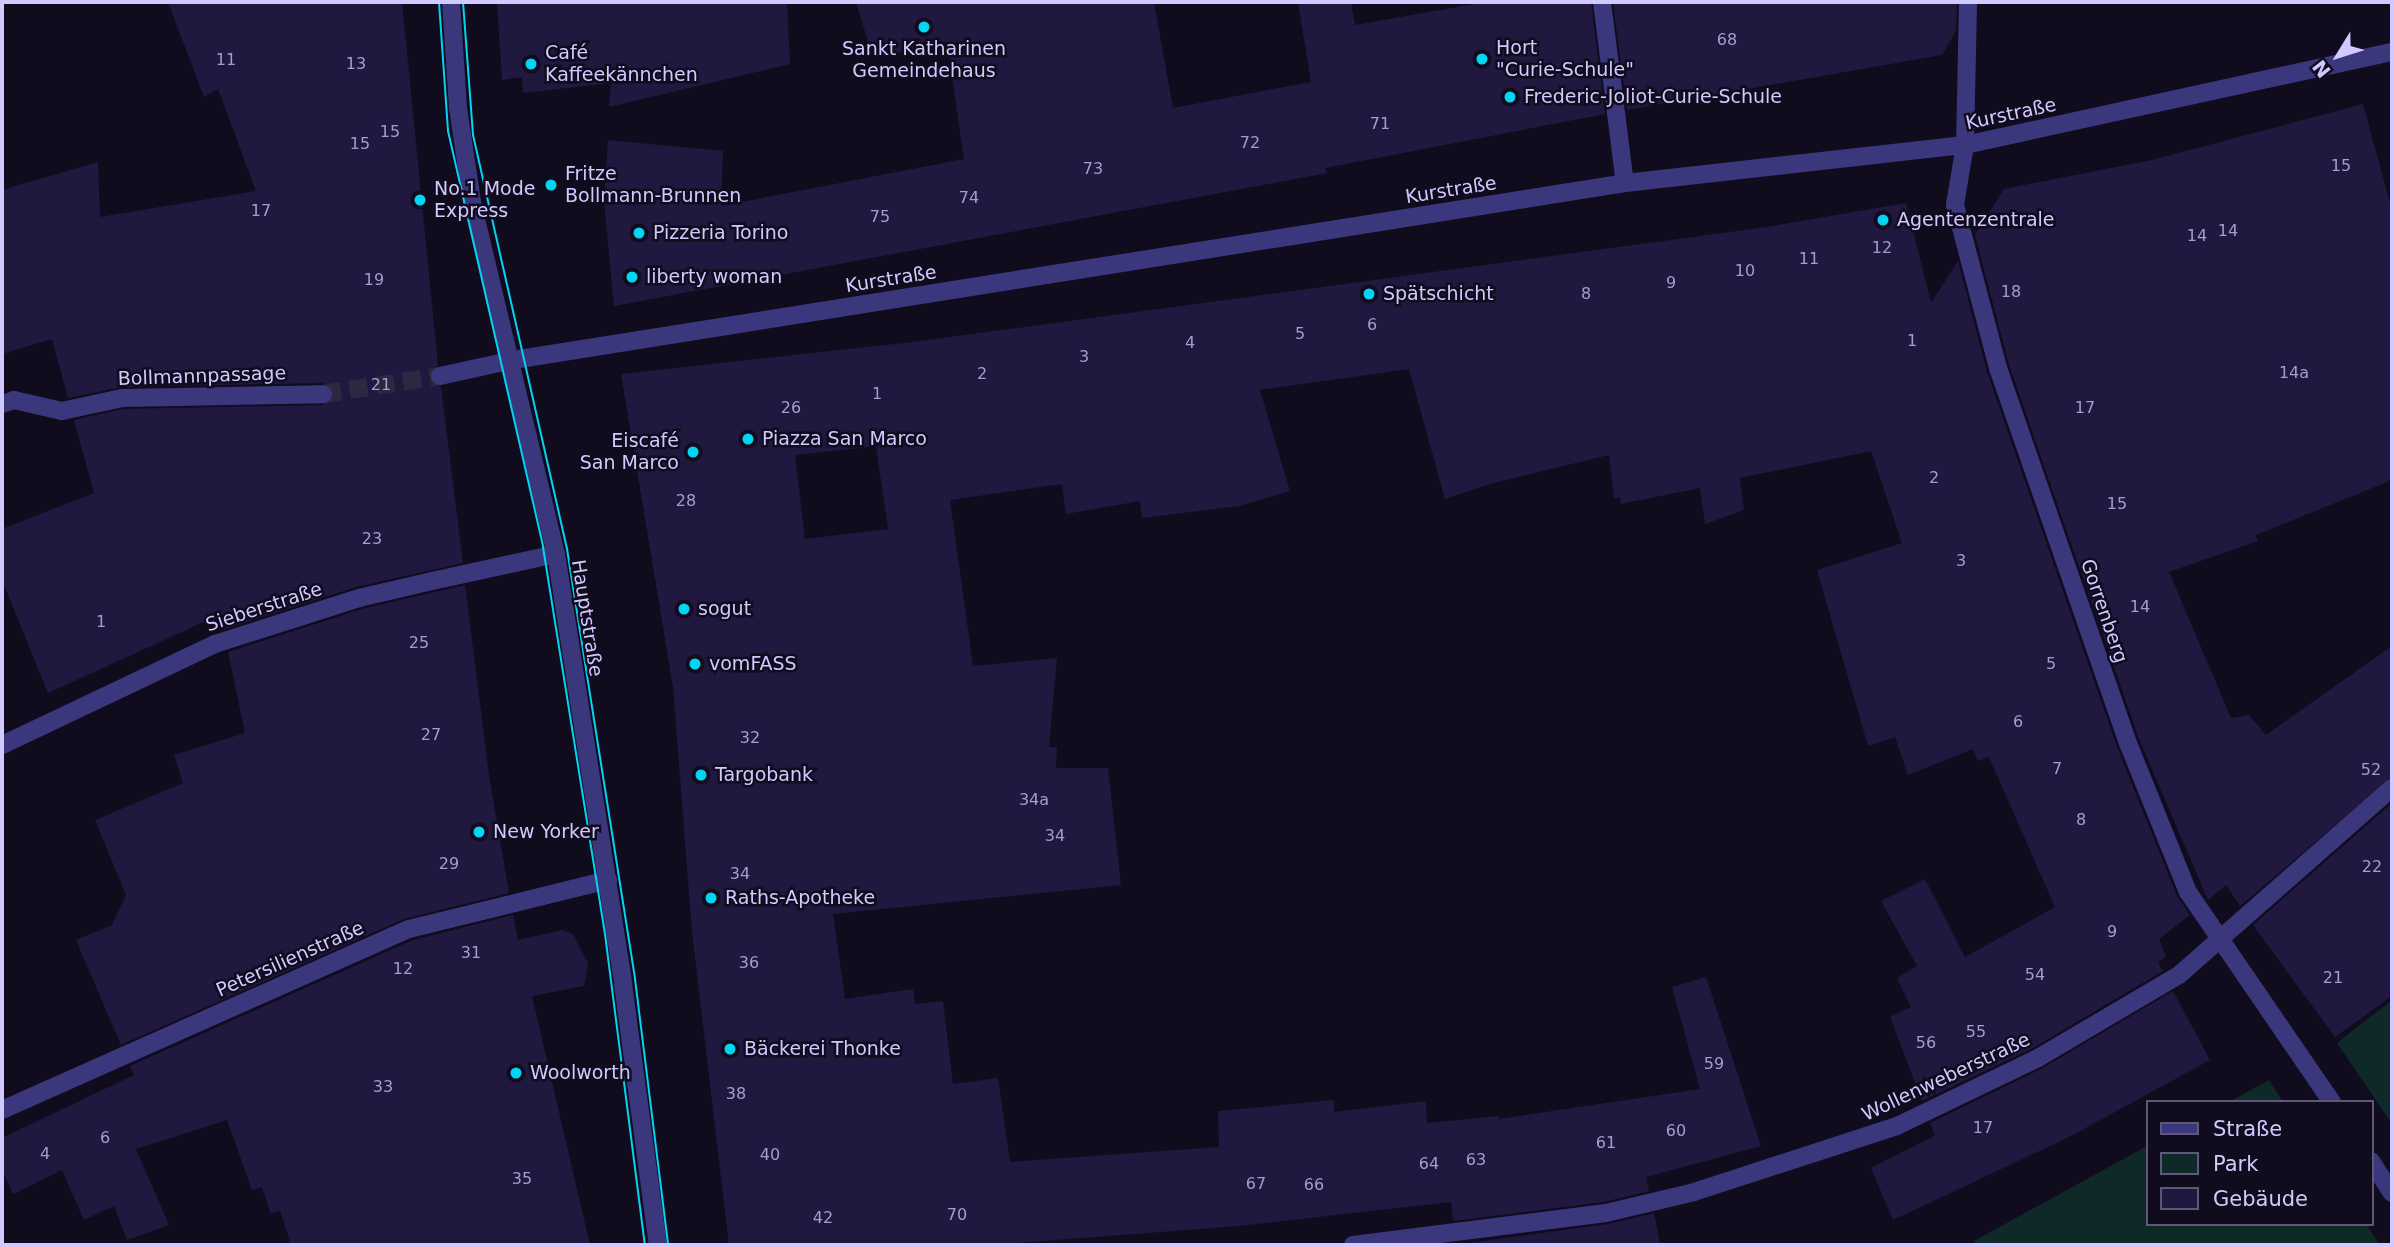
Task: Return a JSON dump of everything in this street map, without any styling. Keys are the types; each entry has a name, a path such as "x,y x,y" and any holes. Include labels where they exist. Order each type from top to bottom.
{"street":[{"name":"Hauptstraße","path":"452,2 458,108 472,202 513,359 556,554 608,880 658,1245"},
{"path":"1602,2 1625,183"},
{"name":"Gorrenberg","path":"1968,2 1965,145 1955,205 1998,368 2128,743 2188,892 2331,1100"},
{"name":"Kurstraße","path":"513,359 1625,183 1965,145 2392,52"},
{"path":"440,376 513,359"},
{"name":"Bollmannpassage","path":"2,404 14,400 62,411 122,398 323,394"},
{"name":"Sieberstraße","path":"2,745 215,644 359,598 556,554"},
{"name":"Wollenweberstraße","path":"1353,1245 1606,1213 1694,1192 1835,1149 1897,1126 2038,1058 2179,975 2221,941 2392,788"},
{"name":"Petersilienstraße","path":"2,1110 409,929 608,880"},
{"path":"2373,1164 2392,1193"}],"green space":[{"path":"2392,1000 2392,1124 2337,1043"},
{"path":"2269,1080 2282,1100 2233,1100"},
{"path":"2146,1147 2146,1226 2367,1226 2380,1245 1975,1245 1974,1241"}],"building":[{"path":"168,2 402,2 438,365 429,378 441,387 463,563 356,587 223,630 219,615 48,693 2,580 2,529 94,493 74,420 123,409 323,405 334,394 323,383 122,387 68,398 52,339 2,354 2,190 98,162 100,217 256,191 218,89 204,97"},
{"path":"497,2 787,2 790,64 609,107 611,83 523,93 522,77 502,80"},
{"path":"856,2 1154,2 1173,108 1311,82 1298,2 1351,2 1355,25 1486,2 1591,2 1605,114 1325,168 1327,173 614,306 604,201 608,140 723,151 721,206 964,159 947,42 873,58"},
{"path":"1613,2 1957,2 1956,31 1942,55 1627,110"},
{"path":"2363,104 2392,210 2392,480 2256,535 2258,541 2169,572 2231,718 2249,715 2266,735 2392,646 2392,777 2240,906 2226,885 2208,900 2139,739 2009,365 1975,235 2004,189 2152,160"},
{"path":"1906,203 1931,303 1958,261 1987,372 2117,747 2177,896 2190,915 2159,939 2166,957 2158,962 2163,971 2033,1048 1922,1101 1890,1017 1911,1007 1897,978 1917,966 1881,901 1925,879 1965,957 2055,907 1989,757 1978,761 1973,749 1908,775 1895,737 1868,746 1817,570 1902,543 1871,451 1740,478 1744,510 1705,524 1700,488 1621,504 1620,497 1614,498 1609,455 1493,483 1445,499 1409,369 1260,390 1290,491 1239,506 1142,518 1140,501 1066,514 1062,484 950,500 973,666 1057,658 1049,747 1057,747 1056,768 1108,768 1121,885 833,914 845,999 913,989 915,1004 943,1001 953,1084 998,1078 1010,1162 1219,1147 1218,1111 1334,1100 1334,1112 1426,1101 1427,1123 1498,1116 1499,1119 1700,1089 1672,987 1706,977 1761,1146 1646,1177 1649,1191 1604,1202 1453,1221 1451,1202 1239,1226 988,1245 729,1245 692,932 673,687 621,374 913,342 1767,227","holes":["876,446 888,529 805,539 795,455"]},
{"path":"465,585 489,775 509,893 404,919 121,1045 76,940 112,925 126,895 95,820 183,783 174,755 245,733 228,652 362,609"},
{"path":"2392,803 2392,996 2335,1037 2253,925"},
{"path":"513,915 518,940 562,930 573,934 588,964 584,986 532,996 590,1245 291,1245 280,1210 271,1214 262,1187 252,1190 227,1120 136,1149 169,1225 127,1240 114,1206 84,1220 62,1170 13,1194 2,1170 2,1138 134,1075 130,1066 413,940"},
{"path":"2173,991 2210,1060 2071,1136 1893,1220 1871,1168 1935,1136 1930,1123 2043,1068"},
{"path":"1654,1213 1660,1245 1455,1245 1608,1224"}],"tunnel":[{"path":"323,394 440,376"}],"tram line":[{"path":"439,2 448,131 543,547 605,934 645,1245"},
{"path":"463,2 473,135 567,549 635,979 668,1245"}],"place":[{"name":"Sankt Katharinen Gemeindehaus","path":"924,27"},
{"name":"Hort \"Curie-Schule\"","path":"1482,59"},
{"name":"Café Kaffeekännchen","path":"531,64"},
{"name":"Frederic-Joliot-Curie-Schule","path":"1510,97"},
{"name":"Fritze Bollmann-Brunnen","path":"551,185"},
{"name":"No.1 Mode Express","path":"420,200"},
{"name":"Agentenzentrale","path":"1883,220"},
{"name":"Pizzeria Torino","path":"639,233"},
{"name":"liberty woman","path":"632,277"},
{"name":"Spätschicht","path":"1369,294"},
{"name":"Piazza San Marco","path":"748,439"},
{"name":"Eiscafé San Marco","path":"693,452"},
{"name":"sogut","path":"684,609"},
{"name":"vomFASS","path":"695,664"},
{"name":"Targobank","path":"701,775"},
{"name":"New Yorker","path":"479,832"},
{"name":"Raths-Apotheke","path":"711,898"},
{"name":"Bäckerei Thonke","path":"730,1049"},
{"name":"Woolworth","path":"516,1073"}]}
